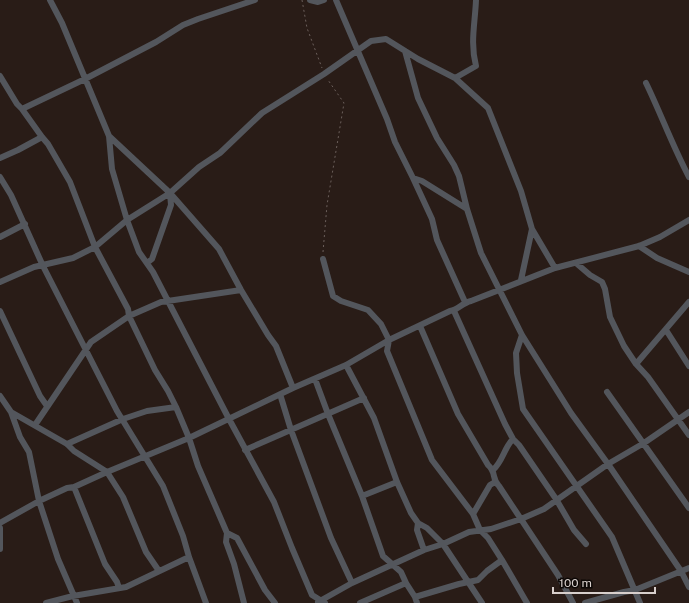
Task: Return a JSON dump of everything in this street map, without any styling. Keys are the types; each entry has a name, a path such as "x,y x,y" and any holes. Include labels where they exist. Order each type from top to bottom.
{"street":[{"path":"50,0 62,24 108,136 112,169 126,220 138,252 148,263 169,301 228,419 274,502 312,596 321,602 352,583 424,550 443,544 469,532 491,529 521,519 544,509 576,485 644,443 689,412"},
{"path":"22,109 85,79 156,42 188,23 255,0"},
{"path":"310,0 318,2 324,0"},
{"path":"336,0 388,119 395,142 432,218 437,240 465,302"},
{"path":"454,78 476,66 472,42 476,0"},
{"path":"0,282 34,267 73,258 95,247 126,220 170,193 199,167 220,153 262,113 324,74 371,41 386,39 418,59 454,78 488,108 521,191 532,229 555,268"},
{"path":"405,51 418,98 437,138 454,165 463,189 467,209 481,253 522,335 571,413 608,464 681,571 689,587"},
{"path":"0,76 17,104 54,153 70,182 95,247 128,309 129,316 155,370 176,407 189,438 198,466 227,533 226,542 234,564 244,603"},
{"path":"646,82 679,158 689,177"},
{"path":"108,136 170,193 219,249 241,290 276,346 293,388"},
{"path":"0,158 42,137"},
{"path":"0,178 11,195 43,266 117,411 163,486 183,536 206,603"},
{"path":"413,178 422,181 467,209"},
{"path":"148,263 152,259 171,205 170,193"},
{"path":"0,523 39,501 67,488 74,487 189,438 280,394 346,365 389,340 450,311 454,311 465,302 555,268 639,246 660,237 689,220"},
{"path":"0,237 25,224"},
{"path":"521,280 532,229"},
{"path":"639,246 657,258 689,272"},
{"path":"323,259 333,296 341,301 368,310 381,324 389,340 388,351 432,460 473,514 480,530 488,538 527,603"},
{"path":"576,262 590,275 602,282 605,289 610,317 624,346 689,435"},
{"path":"35,425 91,342 129,316 161,302 241,290"},
{"path":"636,364 689,302"},
{"path":"0,311 40,396 47,406"},
{"path":"454,311 513,439 519,445 556,499 574,530 586,544"},
{"path":"420,326 458,414 488,465 493,470 495,482 558,575 573,603"},
{"path":"666,330 689,366"},
{"path":"522,335 516,353 517,373 523,409 612,537 640,603"},
{"path":"346,365 374,418 411,513 418,523 427,528 443,544 482,603"},
{"path":"315,379 362,496 383,556 401,572 416,600 459,584 478,580 502,560"},
{"path":"607,392 689,508"},
{"path":"280,394 291,430 330,538 352,583"},
{"path":"0,396 11,412 20,437 29,452 39,501 58,560 77,603"},
{"path":"246,450 364,398"},
{"path":"67,444 147,411 176,407"},
{"path":"11,412 67,444 107,472 123,497 146,552 159,571"},
{"path":"493,470 498,466 503,457 508,443 513,439"},
{"path":"362,496 398,482"},
{"path":"473,514 490,485 495,482"},
{"path":"74,487 105,564 117,582 119,588"},
{"path":"418,523 417,530 424,550"},
{"path":"0,528 0,549"},
{"path":"227,533 237,538 265,590 275,603"},
{"path":"46,603 73,596 126,587 189,557"},
{"path":"585,603 635,590 689,568"},
{"path":"360,603 406,583"}],"path":[{"path":"302,0 307,28 324,74 344,103 327,205 323,259"}]}
